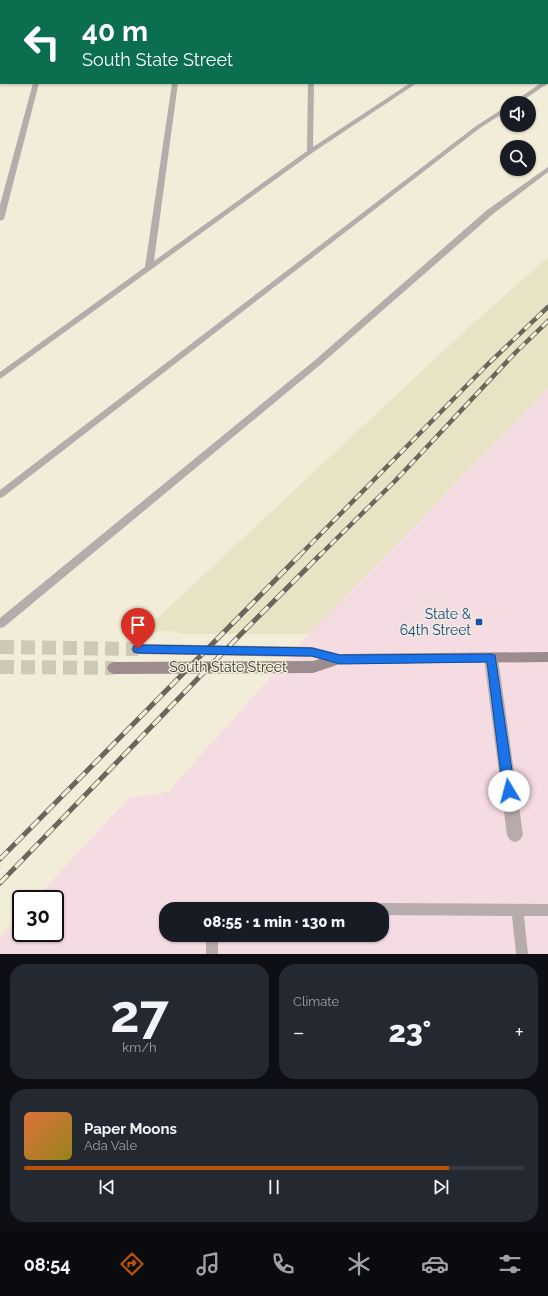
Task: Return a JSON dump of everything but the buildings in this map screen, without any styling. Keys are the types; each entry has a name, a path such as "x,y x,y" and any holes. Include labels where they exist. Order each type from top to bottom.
{"main road":[{"name":"South State Street","path":"138,649 312,652 340,659 548,657"},
{"name":"South State Street","path":"114,668 313,667 340,659"}],"street":[{"path":"491,658 515,835"}],"lane":[{"path":"0,219 36,84"},
{"path":"149,268 175,84"},
{"path":"310,152 311,84"},
{"path":"0,376 310,152 412,84"},
{"path":"526,96 544,84"},
{"path":"0,494 478,127 500,113"},
{"path":"0,624 317,363 490,212 548,169"},
{"path":"389,909 548,910"},
{"path":"517,910 522,954"},
{"path":"212,942 212,954"}],"shaded area":[{"path":"548,257 548,389 309,634 183,634 172,631 148,632 149,626 469,327"},
{"path":"548,389 548,954 0,954 0,937 12,924 12,942 64,942 64,890 43,890 129,798 168,792 309,634"}],"tunnel":[{"path":"0,647 138,649"},
{"path":"0,667 114,668"}],"railway":[{"path":"299,556 488,364 548,307"},
{"path":"319,556 395,481 516,352 548,321"},
{"path":"0,859 300,555"},
{"path":"0,883 241,634 319,556"}],"place":[{"name":"State & 64th Street","path":"479,622"}],"route":[{"path":"138,649 312,652 340,659 491,658 509,791"}]}
